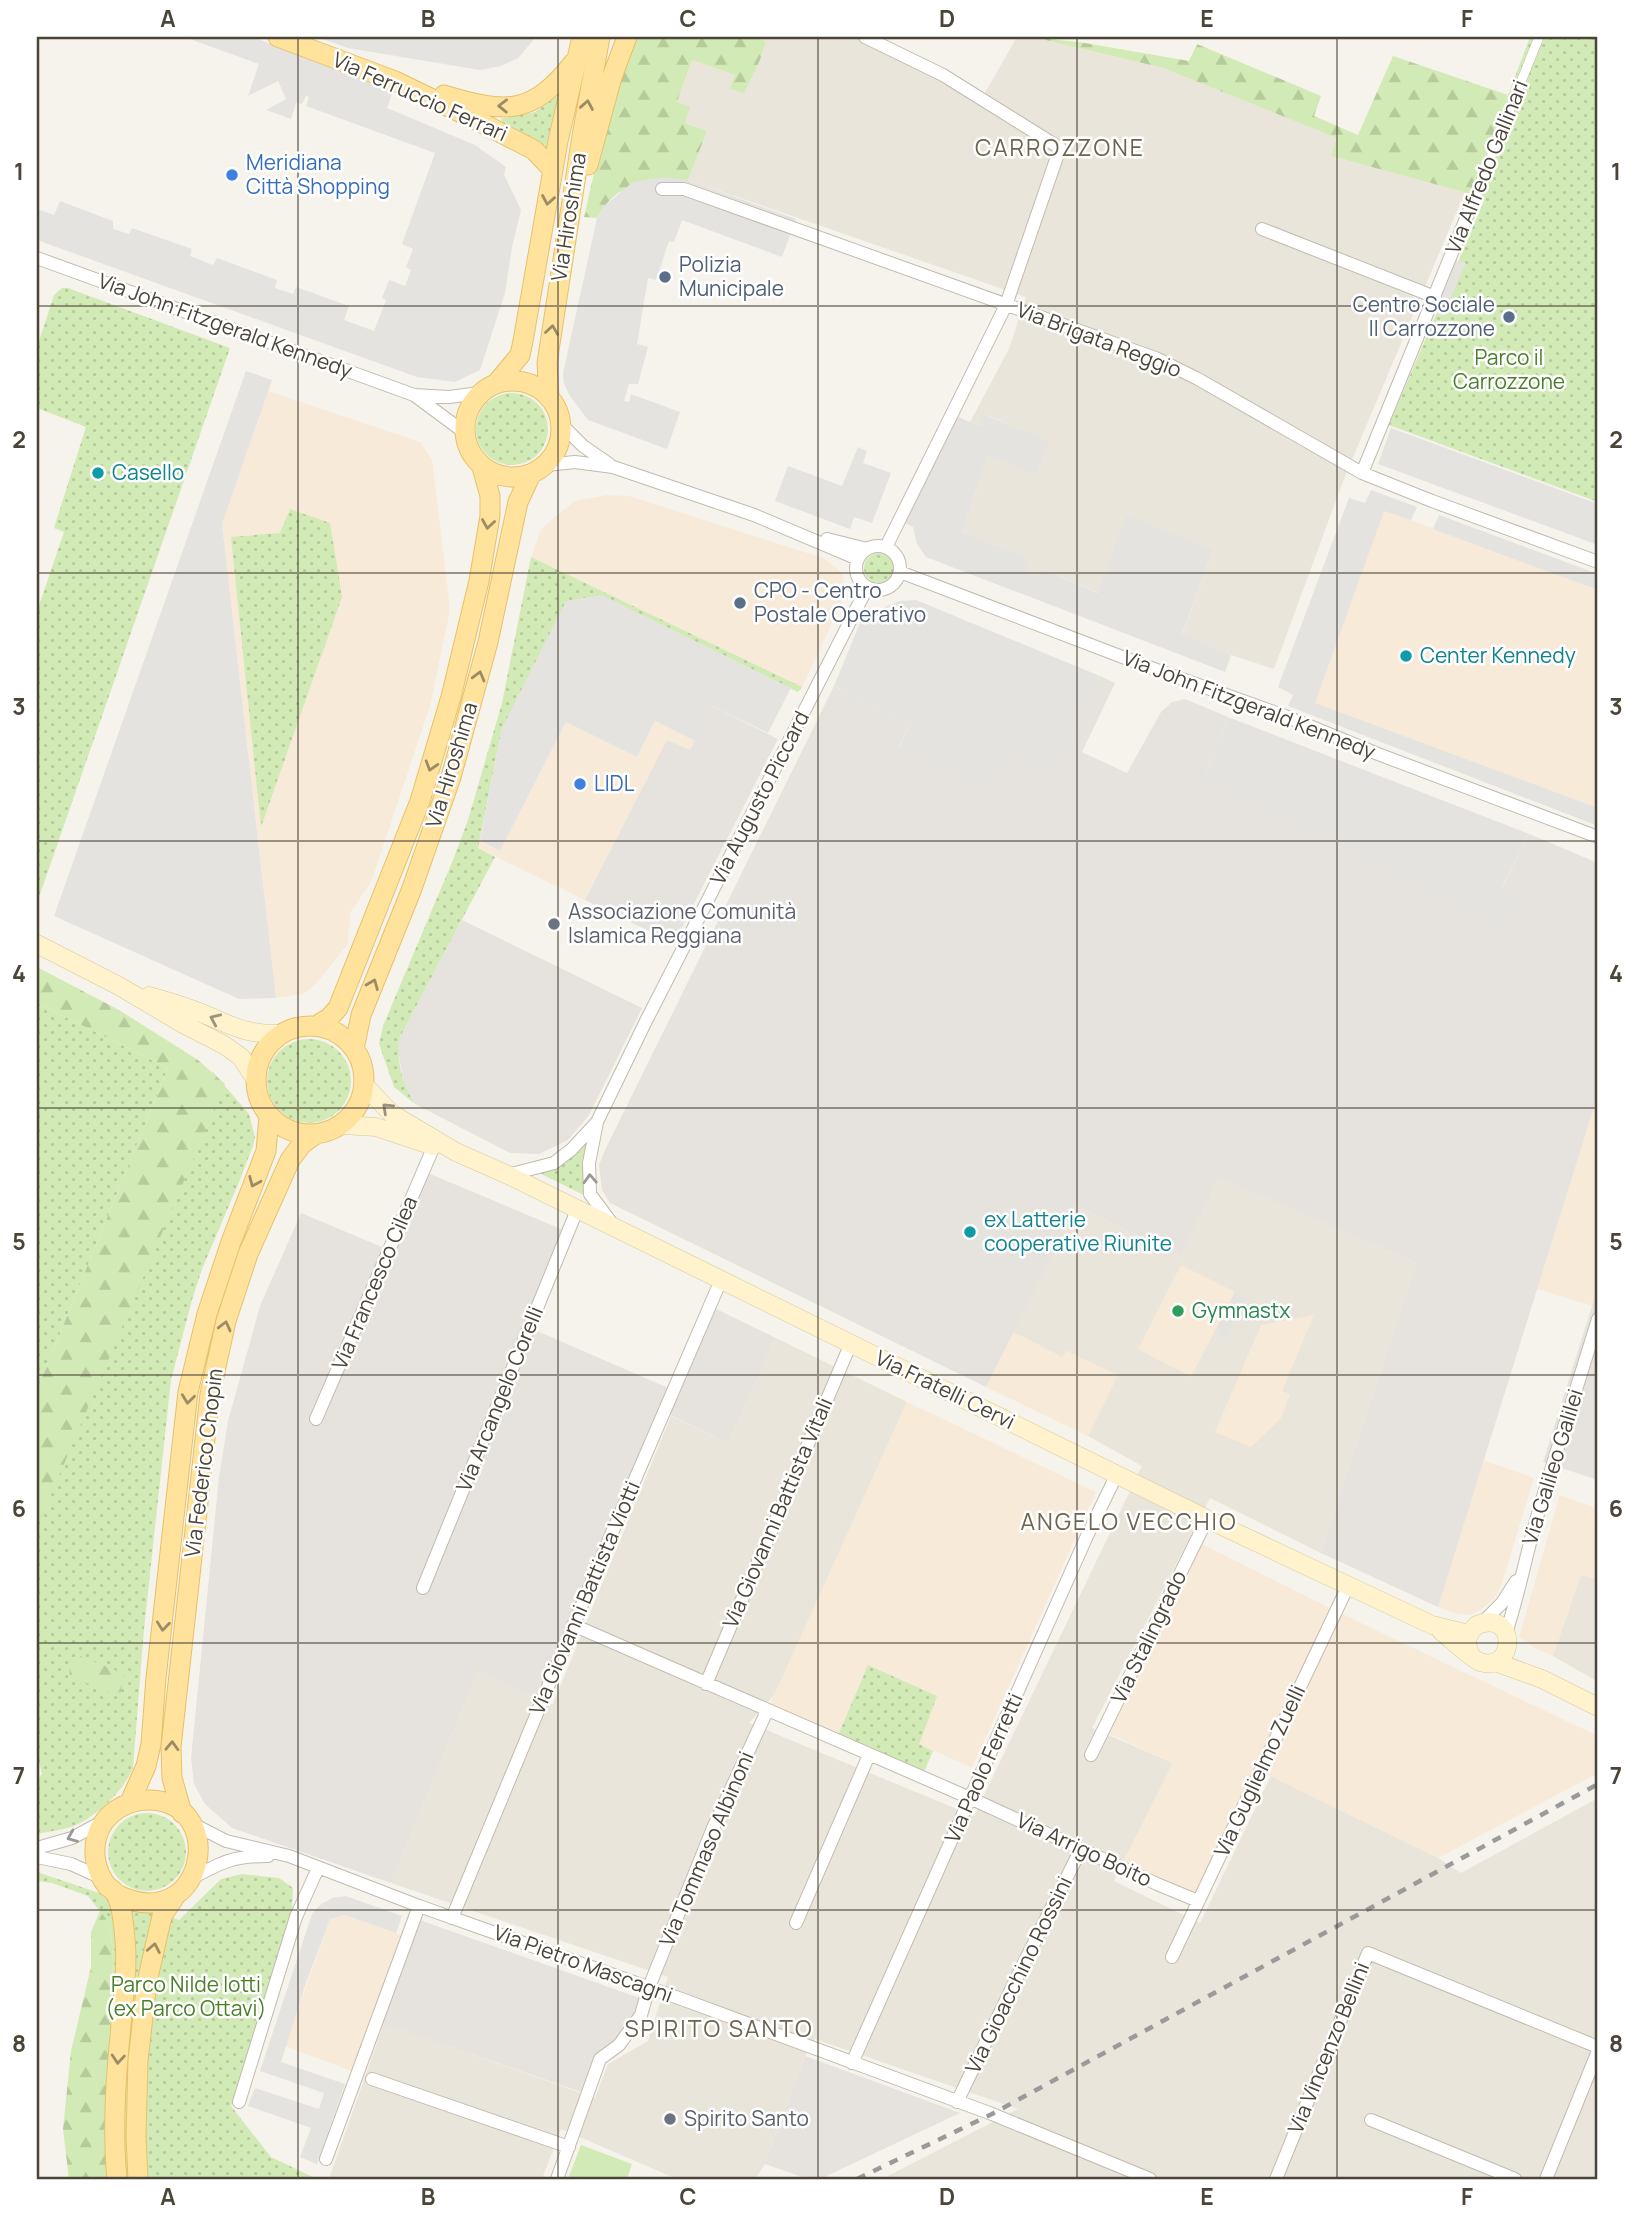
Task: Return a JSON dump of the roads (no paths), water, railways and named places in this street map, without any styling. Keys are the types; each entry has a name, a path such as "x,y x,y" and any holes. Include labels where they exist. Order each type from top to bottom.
{"main road":[{"name":"Via Ferruccio Ferrari","path":"278,37 395,81 534,150 554,170"},
{"name":"Via Hiroshima","path":"316,1026 338,1008 420,801 452,697 479,582 490,516 490,496 482,467 469,451 464,432 468,411 512,367 520,355 582,37"},
{"name":"Via Hiroshima","path":"354,1049 361,1015 411,891 451,776 488,642 518,502 538,470 555,453 560,439 561,424 550,398 547,363 600,37"},
{"path":"565,243 612,76 628,37"},
{"name":"Via Hiroshima","path":"395,81 463,101 511,108 545,94 577,58"},
{"path":"488,389 511,381 525,383 538,388 550,398"},
{"path":"482,467 493,474 518,478 538,470"},
{"path":"37,944 119,986 234,1051 254,1077"},
{"path":"119,986 190,1009 239,1030 281,1034"},
{"path":"316,1134 285,1128 269,1117 256,1091 254,1077 258,1060 267,1045 281,1034 298,1027 316,1026 330,1030 343,1037 354,1049"},
{"name":"Via Fratelli Cervi","path":"354,1049 364,1072 364,1085 392,1114 456,1152 508,1175 1207,1519 1436,1626 1468,1634"},
{"path":"342,1125 353,1114 361,1100 364,1085"},
{"name":"Via Federico Chopin","path":"130,1802 146,1766 151,1744 188,1392 207,1314 266,1151 269,1117"},
{"name":"Via Fratelli Cervi","path":"316,1134 329,1132 342,1125 376,1127 456,1152"},
{"name":"Via Federico Chopin","path":"192,1878 199,1850 197,1836 186,1818 172,1778 171,1747 210,1394 226,1321 248,1254 290,1160 302,1144 316,1134"},
{"path":"1542,1679 1507,1640 1496,1623 1483,1622 1468,1634 1467,1642 1471,1655 1482,1662 1495,1662 1542,1679 1598,1707"},
{"name":"Via Fratelli Cervi","path":"1436,1626 1471,1655"},
{"path":"1495,1662 1504,1655 1507,1640"},
{"path":"177,1894 146,1904 116,1894 102,1878 94,1849 105,1820 116,1809 130,1802 157,1800 170,1805 186,1818"},
{"path":"138,2179 138,2060 147,1982 162,1916 192,1878"},
{"path":"116,1894 124,1927 126,1957 116,2074 117,2179"}],"street":[{"path":"864,37 943,75 1060,148 1006,305 886,547"},
{"name":"Via Alfredo Gallinari","path":"1362,473 1539,37"},
{"name":"Via Brigata Reggio","path":"662,189 684,189 1158,359 1362,473 1598,562"},
{"path":"1262,229 1435,297"},
{"name":"Via John Fitzgerald Kennedy","path":"37,258 414,395 464,432"},
{"name":"Via John Fitzgerald Kennedy","path":"414,395 449,397 488,389"},
{"path":"561,424 583,446 612,467"},
{"path":"538,470 575,462 612,467 863,554"},
{"path":"873,547 886,547 895,555 900,572 894,584 888,588 867,588 856,572 863,554 873,547"},
{"name":"Via John Fitzgerald Kennedy","path":"900,572 1598,837"},
{"name":"Via Augusto Piccard","path":"616,1228 590,1194 589,1163 597,1122 651,1010 867,588"},
{"name":"Via Augusto Piccard","path":"508,1175 554,1163 572,1149 597,1122"},
{"name":"Via Francesco Cilea","path":"316,1419 434,1146"},
{"name":"Via Arcangelo Corelli","path":"423,1588 577,1210"},
{"name":"Via Giovanni Battista Viotti","path":"452,1918 573,1625 721,1280"},
{"name":"Via Galileo Galilei","path":"1507,1640 1520,1575 1598,1318"},
{"name":"Via Giovanni Battista Vitali","path":"706,1684 850,1343"},
{"name":"Via Paolo Ferretti","path":"852,2063 1117,1474"},
{"name":"Via Stalingrado","path":"1091,1755 1207,1519"},
{"name":"Via Galileo Galilei","path":"1483,1622 1502,1603 1520,1575"},
{"name":"Via Guglielmo Zuelli","path":"1172,1957 1348,1586"},
{"path":"573,1625 970,1798"},
{"name":"Via Tommaso Albinoni","path":"557,2179 600,2059 619,2045 641,2015 649,1987 713,1828 768,1711"},
{"path":"796,1923 869,1755"},
{"name":"Via Arrigo Boito","path":"970,1798 1198,1901"},
{"name":"Via Pietro Mascagni","path":"186,1818 226,1841 289,1856 419,1906 649,1987 957,2102 1150,2179"},
{"path":"37,1849 72,1838 105,1820"},
{"name":"Via Gioacchino Rossini","path":"957,2102 1081,1849"},
{"name":"Via Pietro Mascagni","path":"192,1878 226,1860 245,1856 289,1856"},
{"path":"37,1857 71,1864 102,1878"},
{"path":"239,2102 296,1917 317,1868"},
{"path":"326,2160 419,1906"},
{"name":"Via Vincenzo Bellini","path":"1276,2179 1368,1952 1598,2049"},
{"path":"1546,2179 1598,2049"},
{"path":"372,2079 569,2147"},
{"path":"1371,2120 1515,2179"}],"railway":[{"path":"857,2179 992,2114 1598,1784"}],"place":[{"name":"Meridiana Città Shopping","path":"232,175"},
{"name":"Polizia Municipale","path":"665,277"},
{"name":"Centro Sociale Il Carrozzone","path":"1509,317"},
{"name":"Casello","path":"98,473"},
{"name":"CPO - Centro Postale Operativo","path":"740,603"},
{"name":"Center Kennedy","path":"1406,656"},
{"name":"LIDL","path":"580,784"},
{"name":"Associazione Comunità Islamica Reggiana","path":"554,924"},
{"name":"ex Latterie cooperative Riunite","path":"970,1232"},
{"name":"Gymnastx","path":"1178,1311"},
{"name":"Spirito Santo","path":"670,2119"}],"district":[{"name":"CARROZZONE","path":"1060,148"},
{"name":"ANGELO VECCHIO","path":"1129,1522"},
{"name":"SPIRITO SANTO","path":"719,2029"}],"park label":[{"name":"Parco il Carrozzone","path":"1509,370"},
{"name":"Parco Nilde Iotti (ex Parco Ottavi)","path":"186,1997"}]}
